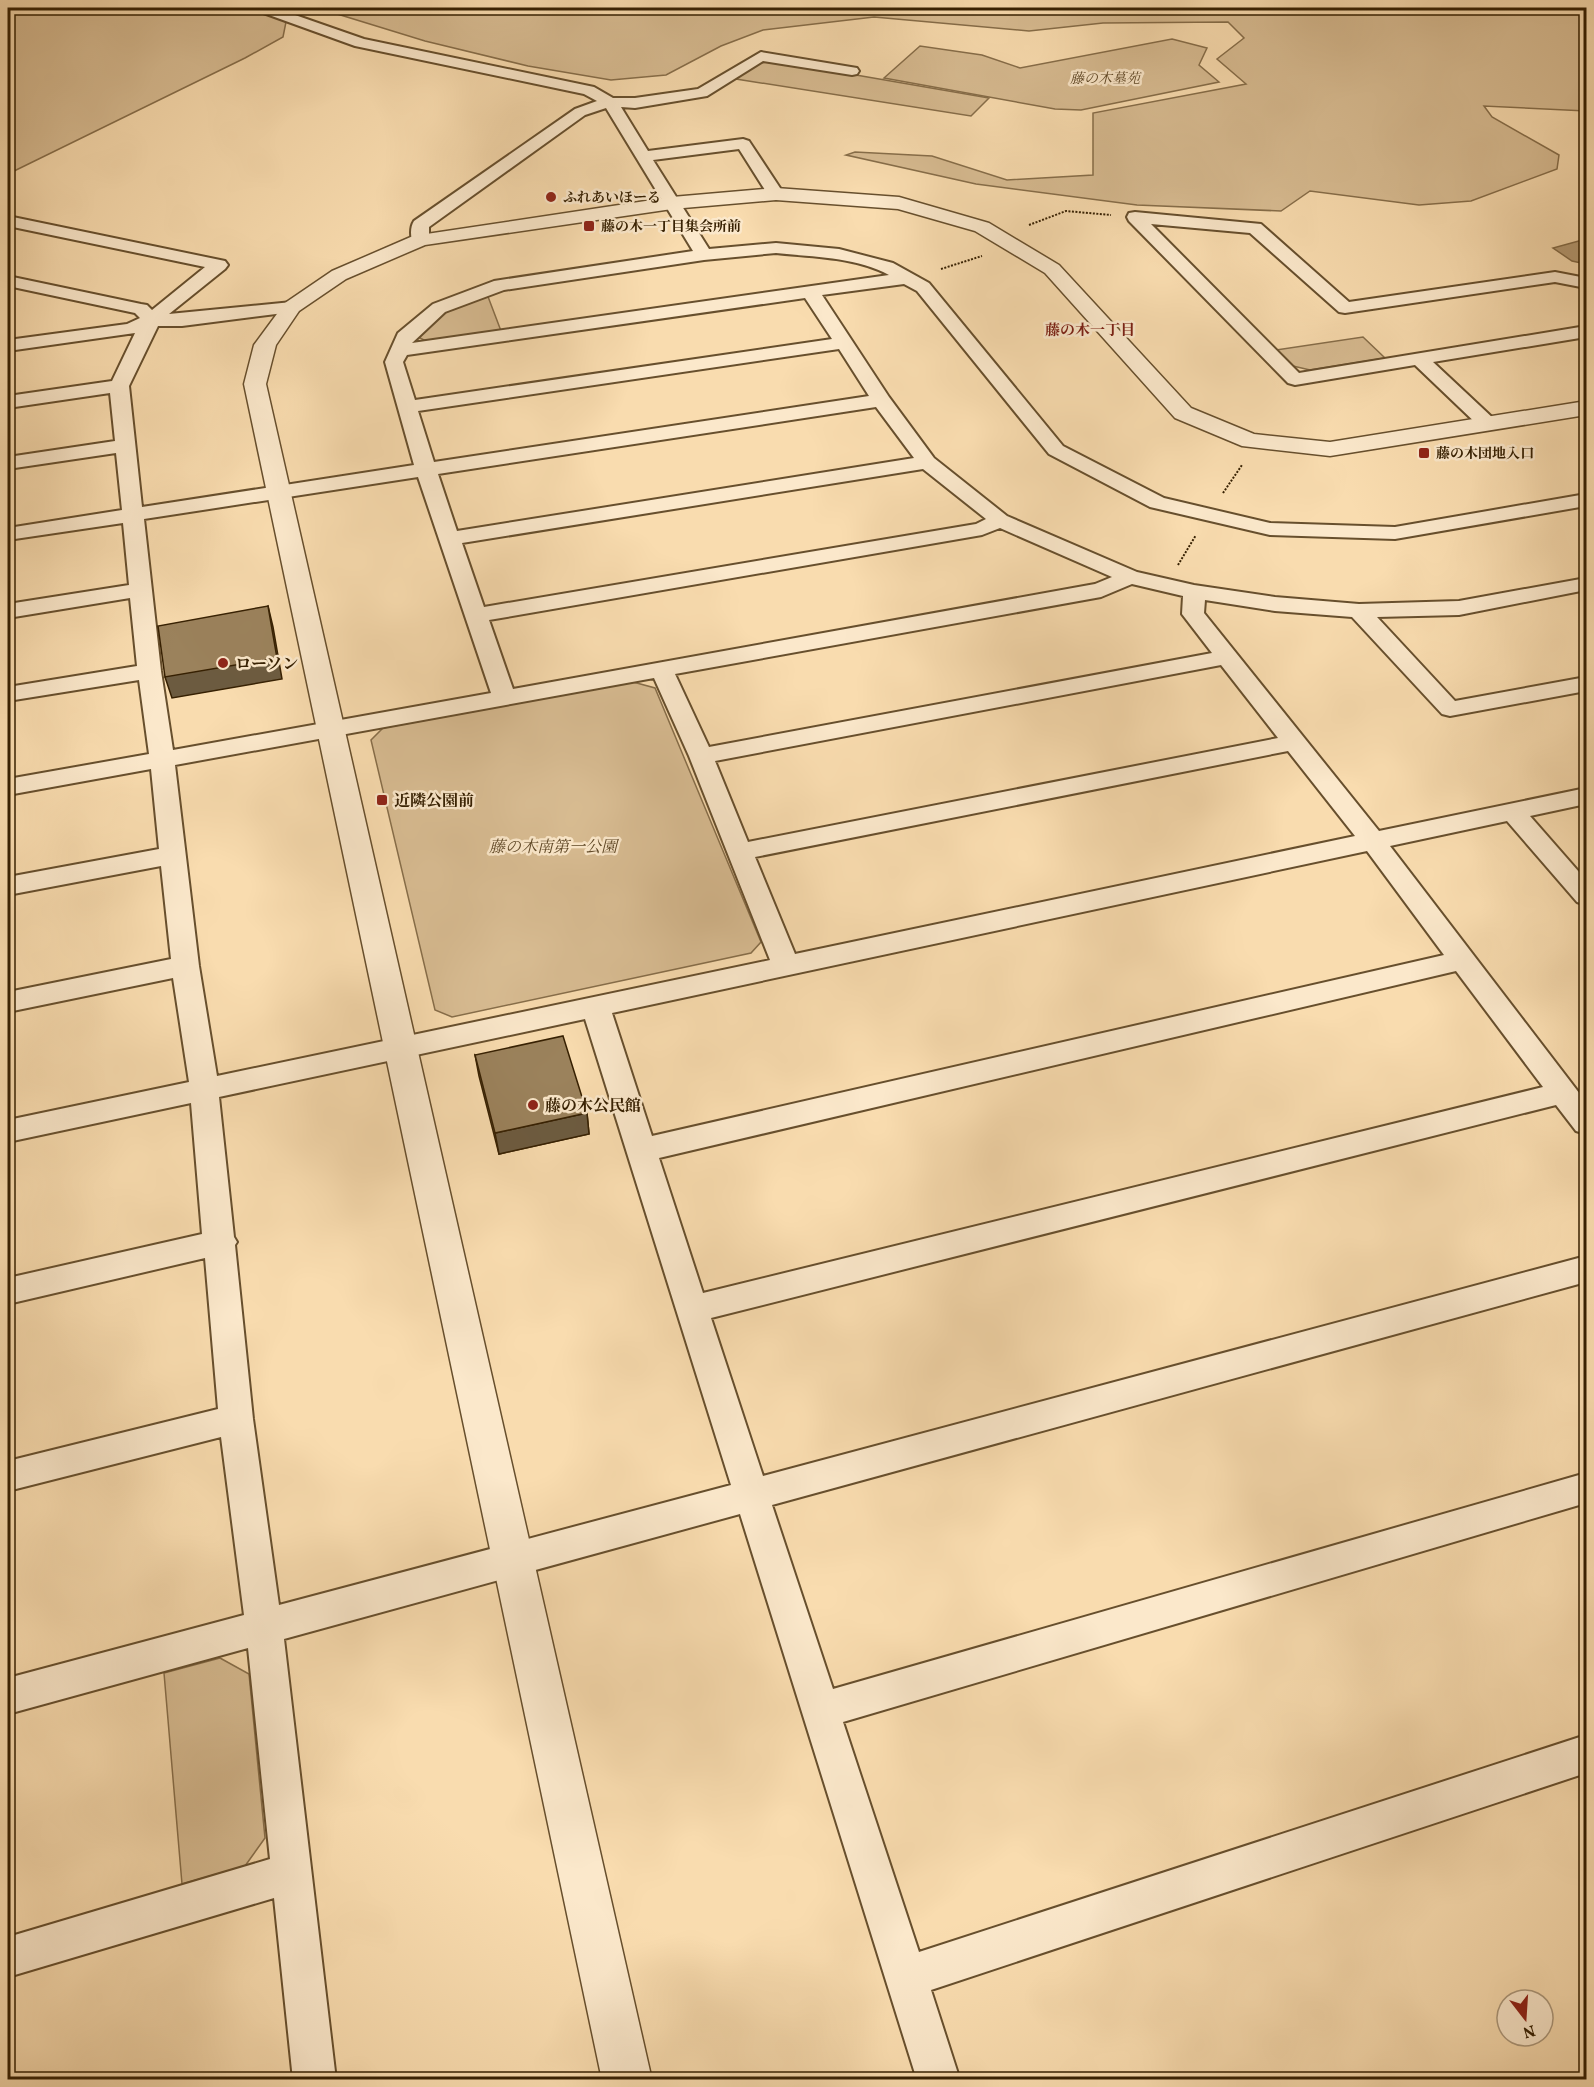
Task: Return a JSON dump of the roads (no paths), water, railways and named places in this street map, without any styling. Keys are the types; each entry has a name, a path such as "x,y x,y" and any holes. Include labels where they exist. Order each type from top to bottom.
{"street":[{"path":"263,8 360,43 589,90 610,102 704,255"},
{"path":"420,240 420,225 580,112 610,102 634,103 702,93 761,56 852,71"},
{"path":"644,156 743,144 776,194"},
{"path":"627,2079 255,384 265,345 292,307 339,275 420,240 672,203 776,194 899,204 982,227 1052,268 1183,413 1250,441 1330,449 1587,408"},
{"path":"1587,283 1555,277 1345,308 1255,228 1135,217 1295,379 1587,332"},
{"path":"8,221 219,265 152,320 131,329 8,345"},
{"path":"504,697 426,470 394,362 405,337 439,308 500,285 704,255 776,248 839,254 887,267 923,287 1056,450 1157,503 1270,529 1395,533 1587,500"},
{"path":"400,350 908,279"},
{"path":"8,281 141,309 152,320 182,320 292,307"},
{"path":"811,293 881,400 927,462 1000,520 1130,577 1194,592 1275,604 1359,611 1459,608 1587,584"},
{"path":"152,320 119,386 148,670 162,759 185,966 204,1088 221,1242 236,1419 264,1627 315,2079"},
{"path":"407,407 844,343"},
{"path":"1419,359 1488,424"},
{"path":"8,402 119,386"},
{"path":"8,534 881,400"},
{"path":"8,463 125,446"},
{"path":"451,538 927,462"},
{"path":"476,615 982,529 1000,520"},
{"path":"8,787 1101,591 1130,577"},
{"path":"8,611 141,590"},
{"path":"1194,592 1193,615 1372,840 1587,1123"},
{"path":"1359,611 1450,709 1587,684"},
{"path":"701,756 1228,657"},
{"path":"8,694 148,670"},
{"path":"662,670 701,756 786,966"},
{"path":"739,852 1294,742"},
{"path":"8,1131 1587,796"},
{"path":"1514,812 1587,896"},
{"path":"8,886 174,855"},
{"path":"642,1150 1462,960"},
{"path":"8,1002 185,966"},
{"path":"595,1005 939,2079"},
{"path":"694,1309 1563,1093"},
{"path":"8,1291 221,1242"},
{"path":"8,1696 1587,1269"},
{"path":"8,1476 236,1419"},
{"path":"822,1710 1587,1488"},
{"path":"907,1977 1587,1754"},
{"path":"8,1956 293,1872"}],"place":[{"name":"ふれあいほーる","path":"551,197"},
{"name":"藤の木一丁目集会所前","path":"589,226"},
{"name":"藤の木団地入口","path":"1424,453"},
{"name":"ローソン","path":"223,663"},
{"name":"近隣公園前","path":"382,800"},
{"name":"藤の木公民館","path":"533,1105"}],"district":[{"name":"藤の木一丁目","path":"1090,330"}],"park label":[{"name":"藤の木墓苑","path":"1105,78"},
{"name":"藤の木南第一公園","path":"553,846"}]}
